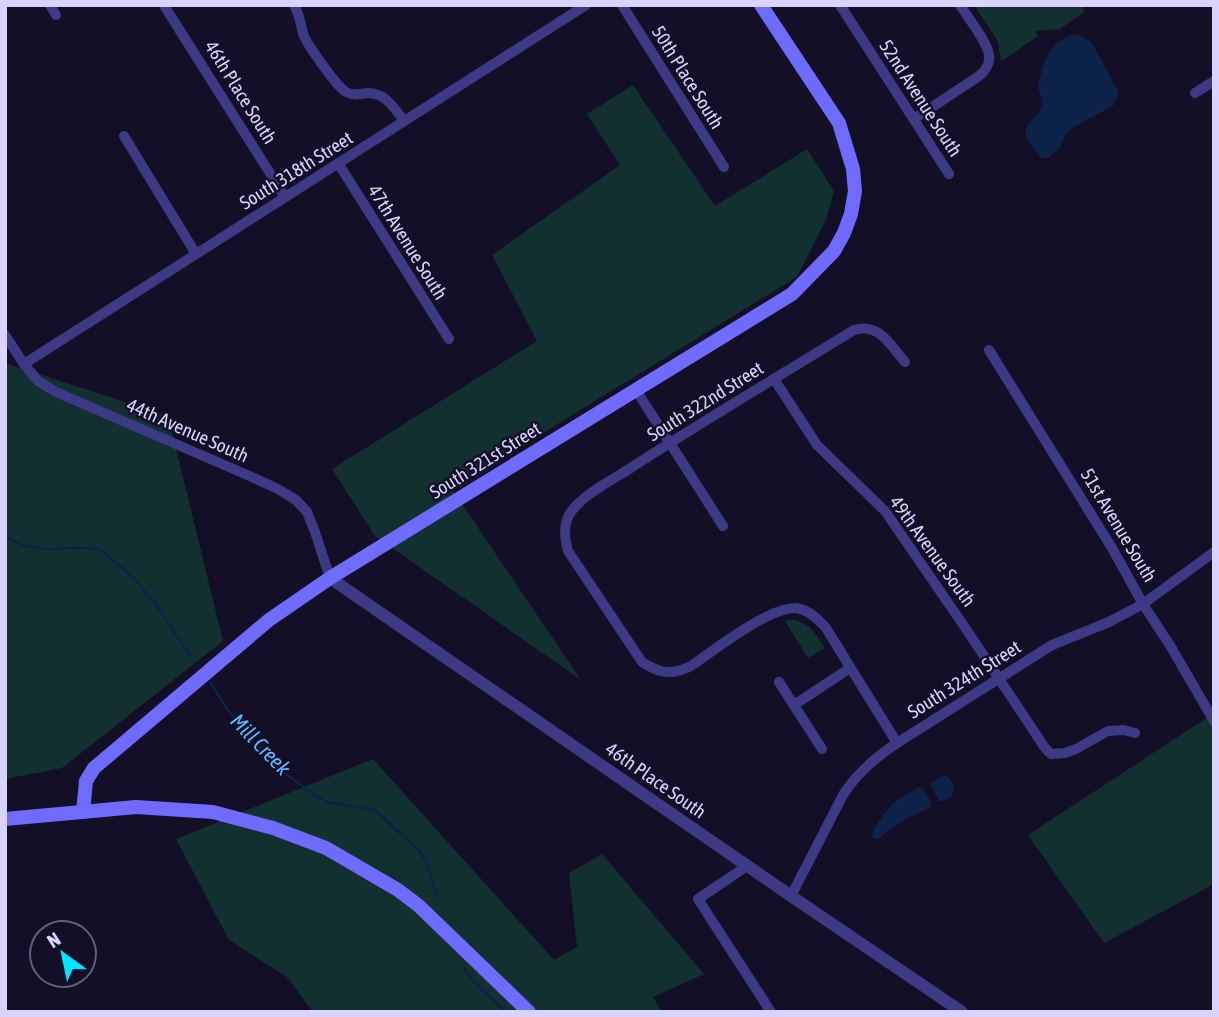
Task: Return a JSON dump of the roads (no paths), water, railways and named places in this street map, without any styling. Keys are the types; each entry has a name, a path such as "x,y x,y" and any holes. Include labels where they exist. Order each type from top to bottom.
{"main road":[{"name":"South 321st Street","path":"83,812 86,781 94,768 269,620 330,578 792,294 834,251 851,214 855,191 853,169 839,123 761,5"},
{"path":"5,819 136,807 213,812 274,828 326,848 398,890 419,906 529,1012"}],"street":[{"path":"294,5 309,45 345,92 383,96 404,121"},
{"path":"562,5 569,16"},
{"name":"South 318th Street","path":"24,364 586,5"},
{"name":"50th Place South","path":"622,5 724,167"},
{"name":"52nd Avenue South","path":"840,5 949,174"},
{"path":"914,119 979,76 988,64 990,57 987,48 960,5"},
{"name":"46th Place South","path":"165,7 285,197"},
{"path":"1195,93 1214,81"},
{"path":"124,136 196,254"},
{"name":"47th Avenue South","path":"338,163 449,339"},
{"name":"South 322nd Street","path":"850,668 817,618 795,608 764,617 691,666 672,673 659,671 642,662 568,551 565,527 569,516 583,499 670,442 854,330 869,328 878,332 905,362"},
{"name":"44th Avenue South","path":"5,335 38,380 56,392 174,442 278,489 296,500 307,512 330,578"},
{"name":"51st Avenue South","path":"989,350 1112,548 1214,721"},
{"name":"49th Avenue South","path":"774,379 817,445 885,511 1051,754 1076,749 1108,731 1124,730 1135,733"},
{"path":"636,390 723,526"},
{"name":"South 324th Street","path":"791,896 852,780 873,760 1052,645 1110,622 1143,604 1214,552"},
{"name":"46th Place South","path":"330,578 962,1012"},
{"path":"794,705 850,668 897,743"},
{"path":"779,682 822,749"},
{"path":"747,866 698,899 771,1012"}],"water":[{"path":"1073,34 1092,43 1119,93 1113,106 1073,127 1059,149 1048,158 1040,158 1026,135 1029,124 1042,105 1039,80 1052,48"},
{"path":"944,776 948,777 954,786 952,796 939,801 930,783"},
{"path":"919,787 931,801 931,807 904,820 879,838 872,837 890,806"}],"waterway":[{"name":"Mill Creek","path":"5,536 22,545 46,549 99,549 133,577 157,606 190,656"},
{"name":"Mill Creek","path":"211,683 227,709 285,773 327,802 375,810 420,852 426,861 437,897"},
{"name":"Mill Creek","path":"464,969 506,1012"}]}
